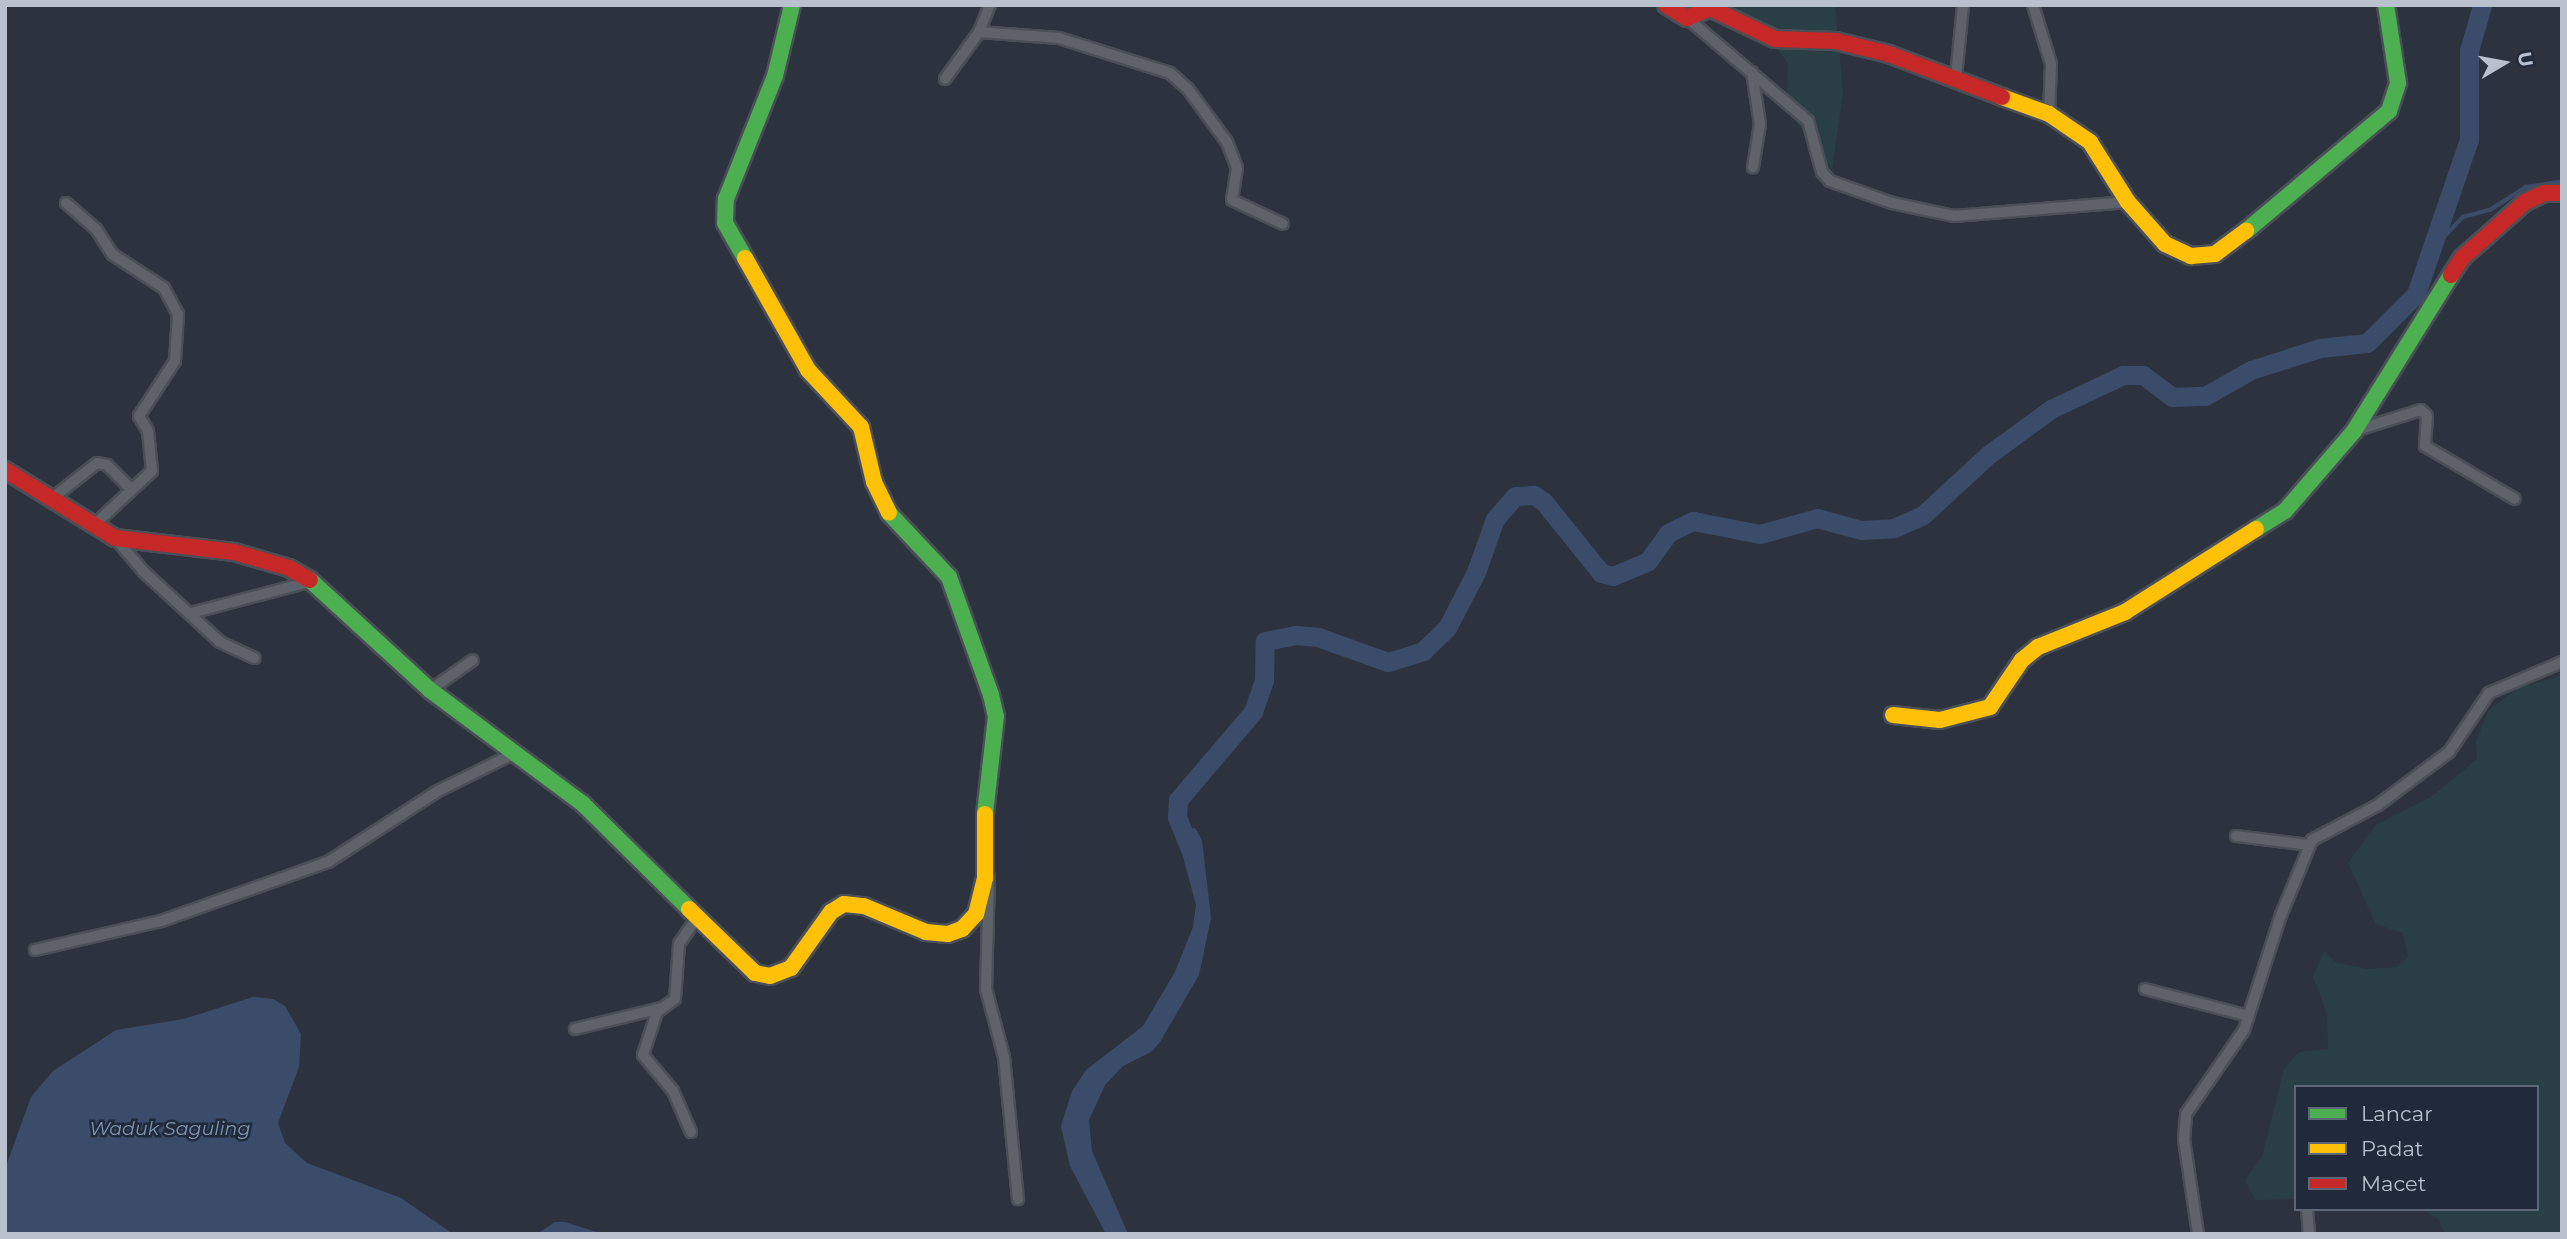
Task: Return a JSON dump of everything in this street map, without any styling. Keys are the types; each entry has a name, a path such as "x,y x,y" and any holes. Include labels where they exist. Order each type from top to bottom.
{"street":[{"path":"792,5 775,76 726,199 725,223 808,370 861,426 874,482 887,510 952,584 995,709 984,795 990,894 986,989 1004,1057 1018,1199"},
{"path":"945,79 979,32 990,5"},
{"path":"1666,5 1687,18 1808,121 1823,175 1844,187 1954,216 2128,202"},
{"path":"1956,77 1963,5"},
{"path":"2033,5 2051,64 2049,114"},
{"path":"1687,18 1710,8 1766,37 1836,41 1956,77 2049,114 2090,142 2128,202 2165,244 2180,255 2208,256 2230,245 2365,135 2392,106 2397,67 2386,5"},
{"path":"979,32 1059,38 1170,73 1188,89 1227,142 1237,168 1230,191 1234,202 1283,224"},
{"path":"1752,72 1760,124 1753,167"},
{"path":"1894,715 1940,720 1990,707 2022,660 2038,647 2125,612 2285,511 2354,431 2462,258 2525,202 2544,193 2562,192"},
{"path":"66,203 96,229 112,254 164,288 177,310 175,361 139,416 149,438 152,471 92,527"},
{"path":"2354,431 2421,410 2427,416 2425,446 2515,499"},
{"path":"50,500 97,463 107,466 132,490"},
{"path":"5,470 92,527 115,538 234,552 283,565 313,581 430,690 517,752 583,804 749,970 775,975 798,962 827,917 844,904 864,905 926,932 958,932 976,914 987,863"},
{"path":"115,538 144,572 224,646 254,658"},
{"path":"191,613 313,581"},
{"path":"430,690 473,660"},
{"path":"2198,1234 2184,1121 2194,1098 2241,1036 2309,845 2325,830 2378,806 2449,752 2489,693 2562,662"},
{"path":"35,950 161,921 328,862 436,792 517,752"},
{"path":"2236,836 2309,845"},
{"path":"691,1132 673,1091 643,1056 657,1013 676,999 679,944 696,919"},
{"path":"2145,989 2249,1016"},
{"path":"575,1029 663,1007"},
{"path":"2308,1211 2309,1234"}],"green space":[{"path":"1707,5 1835,5 1843,93 1832,170 1787,109 1788,64 1766,32"},
{"path":"2562,676 2562,1234 2445,1234 2438,1219 2425,1211 2539,1211 2539,1085 2294,1085 2294,1199 2255,1200 2245,1180 2262,1157 2284,1069 2299,1052 2328,1049 2327,1013 2313,977 2324,951 2337,963 2367,969 2397,967 2408,957 2403,933 2376,924 2348,863 2376,825 2431,797 2477,759 2476,741 2489,710 2520,687"}],"water":[{"path":"1195,828 1202,840 1211,918 1199,975 1160,1042 1151,1052 1123,1066 1105,1085 1089,1120 1092,1151 1128,1234 1106,1234 1070,1166 1061,1126 1072,1091 1086,1070 1143,1026 1175,972 1193,927 1196,905 1178,838 1181,831"},
{"name":"Waduk Saguling","path":"253,997 273,999 285,1006 301,1034 299,1067 278,1123 285,1143 307,1163 401,1198 453,1234 5,1234 5,1169 31,1097 53,1071 116,1030 184,1019"},
{"path":"555,1222 565,1222 603,1234 537,1234"}],"waterway":[{"path":"1192,854 1177,817 1178,800 1253,712 1264,680 1265,641 1295,635 1318,637 1388,662 1423,651 1447,628 1476,572 1495,519 1515,496 1534,495 1544,502 1601,573 1613,576 1648,561 1668,533 1693,521 1760,534 1817,518 1861,530 1894,528 1923,515 1988,455 2051,409 2123,375 2143,375 2172,397 2205,396 2251,370 2320,348 2367,343 2416,294 2469,139 2469,51 2482,5"},
{"path":"2430,252 2463,217 2490,210 2526,187 2562,181"}],"traffic: fast":[{"path":"745,258 725,223 726,199 775,76 792,5"},
{"path":"2246,231 2389,111 2398,83 2386,5"},
{"path":"2256,529 2285,511 2354,431 2451,275"},
{"path":"889,513 949,577 991,695 996,716 985,814"},
{"path":"310,580 430,690 583,804 689,909"}],"traffic: slow":[{"path":"2002,97 2049,114 2090,142 2128,202 2165,244 2191,256 2215,254 2246,231"},
{"path":"745,258 808,370 861,427 874,482 889,513"},
{"path":"1893,715 1940,720 1990,707 2022,660 2038,647 2125,612 2256,529"},
{"path":"689,909 755,973 770,976 791,968 831,912 844,904 864,906 926,932 948,934 962,929 976,914 985,878 985,814"}],"traffic: jam":[{"path":"1666,5 1687,18 1710,8 1775,39 1836,41 1889,54 2002,97"},
{"path":"2451,275 2462,258 2525,202 2544,193 2562,193"},
{"path":"5,470 115,538 234,552 289,568 310,580"}]}
